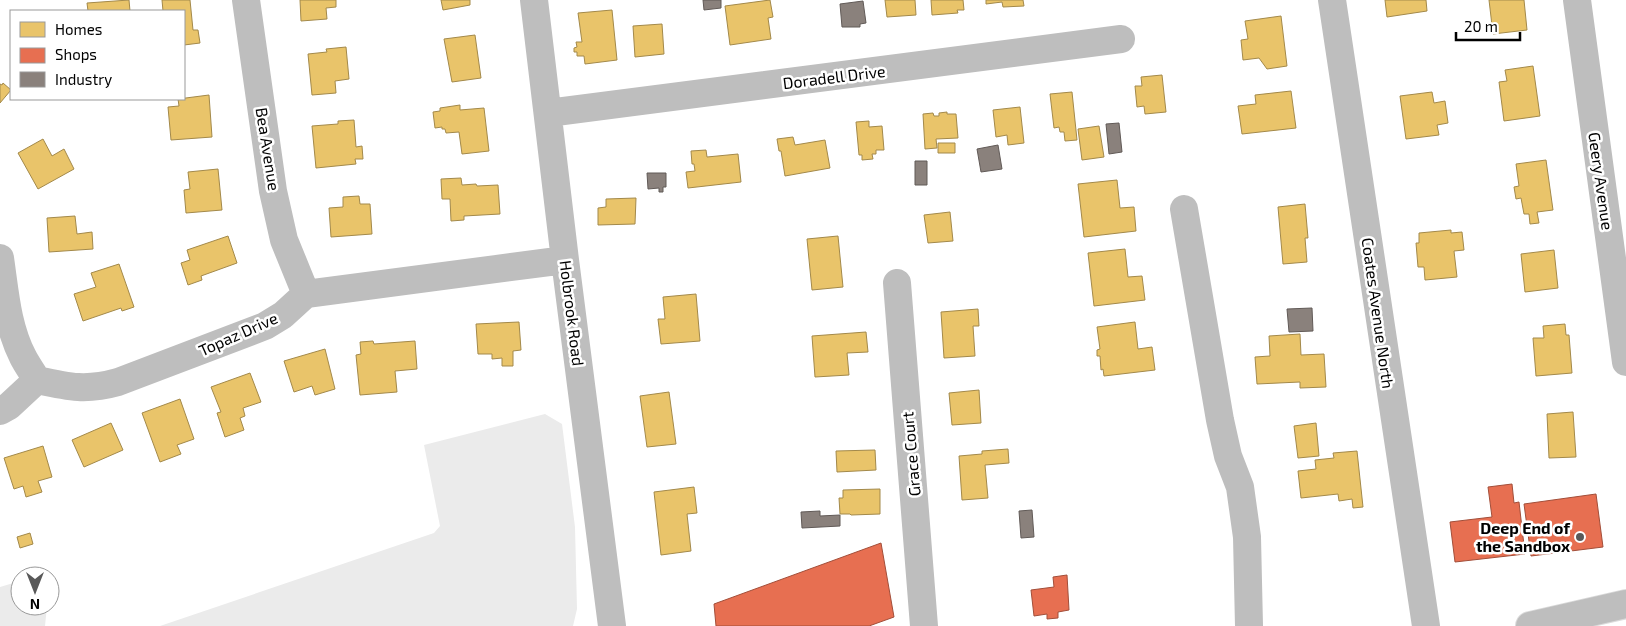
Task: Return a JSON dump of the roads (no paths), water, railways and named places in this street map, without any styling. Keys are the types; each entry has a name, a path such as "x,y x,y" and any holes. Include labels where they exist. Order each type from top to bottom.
{"street":[{"name":"Bea Avenue","path":"246,0 273,191 284,240 306,294"},
{"name":"Holbrook Road","path":"534,0 612,626"},
{"name":"Coates Avenue North","path":"1332,0 1426,626"},
{"name":"Geery Avenue","path":"1576,0 1626,362"},
{"name":"Doradell Drive","path":"548,113 1121,39"},
{"path":"1184,209 1224,438 1228,456 1240,487 1247,536 1249,626"},
{"path":"0,258 7,310 15,337 23,357 37,380 9,406 0,411"},
{"path":"306,294 565,260"},
{"name":"Grace Court","path":"897,283 924,626"},
{"name":"Topaz Drive","path":"37,380 82,388 99,387 118,382 265,326 283,315 306,294"},
{"path":"1530,626 1626,604"}],"place":[{"name":"Deep End of the Sandbox","path":"1580,537"}]}
